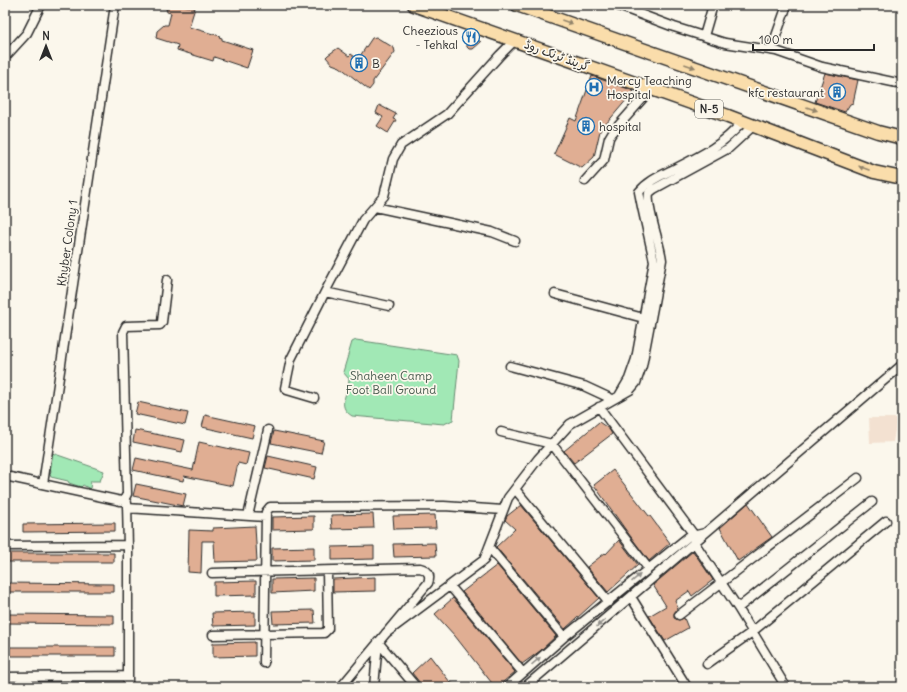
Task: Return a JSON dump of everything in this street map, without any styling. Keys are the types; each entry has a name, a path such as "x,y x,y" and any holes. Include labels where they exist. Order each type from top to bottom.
{"highway":[{"name":"گرینڈ ٹرنک روڈ","path":"414,5 651,88 874,172 902,178"},
{"path":"517,5 878,132 902,138"}],"street":[{"path":"5,57 27,33 41,5"},
{"name":"Khyber Colony 1","path":"43,484 115,5"},
{"path":"616,5 674,27 725,43 771,50 822,67 902,84"},
{"path":"704,36 713,5"},
{"path":"771,50 786,5"},
{"path":"314,398 287,390 285,385 291,359 363,220 384,196 393,159 401,145 447,114 515,40"},
{"path":"585,181 604,160 609,138 612,133 651,88"},
{"path":"386,633 484,560 508,498 570,424 630,390 636,383 640,374 647,319 662,260 661,248 649,202 649,193 729,148 747,124"},
{"path":"375,207 492,232 515,241"},
{"path":"128,687 128,548 122,332 126,326 160,325 162,322 167,280"},
{"path":"325,292 389,306"},
{"path":"555,294 647,319"},
{"path":"525,687 695,539 705,533 902,365"},
{"path":"510,366 584,386 615,398"},
{"path":"599,407 695,539 786,687"},
{"path":"248,516 268,430"},
{"path":"501,432 552,444 648,568"},
{"path":"5,476 121,501 124,500 127,494"},
{"path":"679,615 858,478"},
{"path":"515,489 608,602"},
{"path":"738,608 872,502"},
{"path":"264,663 266,512 270,507 444,506 504,510"},
{"path":"127,508 266,517"},
{"path":"707,664 752,632 886,521"},
{"path":"507,687 564,637 648,568 688,537 695,539"},
{"path":"5,546 122,544 126,545 128,548"},
{"path":"489,547 564,637"},
{"path":"212,573 420,568 425,570 430,578 428,583 341,687"},
{"path":"213,635 265,635 326,632 328,629 327,571"},
{"path":"450,586 523,673"},
{"path":"631,596 687,687"},
{"path":"374,687 378,642"},
{"path":"378,642 416,687"},
{"path":"5,677 127,676"}],"shaded area":[{"path":"869,418 897,418 893,442 870,443"}],"green space":[{"name":"Shaheen Camp Foot Ball Ground","path":"356,340 457,355 459,361 453,420 444,424 352,416 347,412 344,408 344,399 349,379 343,372 352,342"},
{"path":"52,453 104,471 100,481 91,481 90,489 83,485 81,487 69,483 68,481 51,477 50,467"}],"building":[{"path":"165,5 182,5 195,8 189,27 220,36 219,37 222,38 222,40 253,50 247,68 214,57 213,61 177,50 178,45 156,38 157,31 164,25 168,25 171,13 167,12"},
{"name":"Cheezious - Tehkal","path":"466,32 481,42 473,49 469,49 467,47"},
{"name":"B","path":"376,37 394,48 395,52 373,81 373,85 369,90 340,67 332,64 326,57 338,48 349,56 351,54 358,59 372,38"},
{"name":"kfc restaurant","path":"825,73 858,80 853,103 850,104 845,112 815,102"},
{"name":"hospital","path":"592,76 634,91 600,131 594,157 582,168 554,154 570,118 576,121"},
{"name":"B","path":"379,105 396,114 393,119 396,120 388,133 377,126 383,117 376,113"},
{"path":"138,402 188,413 185,425 135,414"},
{"path":"205,415 255,426 252,438 202,427"},
{"path":"599,422 609,429 612,434 574,463 564,451"},
{"path":"135,430 185,440 182,452 133,442"},
{"path":"274,431 324,441 321,453 271,443"},
{"path":"199,442 249,453 246,465 238,463 233,486 184,476 183,481 133,470 136,458 193,470"},
{"path":"268,456 317,467 314,479 265,468"},
{"path":"613,470 670,543 649,561 594,485"},
{"path":"136,484 186,494 183,506 133,496"},
{"path":"748,503 772,537 738,561 720,528"},
{"path":"521,505 599,598 565,629 496,547 515,529 505,520 507,516"},
{"path":"373,514 374,528 332,529 331,515"},
{"path":"435,515 436,528 394,529 393,516"},
{"path":"314,516 314,529 272,530 272,517"},
{"path":"115,523 115,531 23,532 23,524"},
{"path":"255,526 257,561 215,562 214,541 202,541 201,573 188,572 189,530 213,531 213,528"},
{"path":"619,540 638,565 608,592 587,567 605,553 606,554"},
{"path":"435,543 436,556 394,557 393,544"},
{"path":"374,546 374,559 332,560 332,547"},
{"path":"314,547 314,560 272,561 272,548"},
{"path":"693,551 713,580 692,596 689,591 675,601 678,608 674,613 674,618 679,620 684,618 688,628 665,641 649,616 666,606 653,585"},
{"path":"5,553 114,553 114,562 5,562"},
{"path":"497,565 556,636 540,651 522,664 462,592"},
{"path":"375,577 375,591 333,592 333,579"},
{"path":"314,578 314,591 272,593 272,579"},
{"path":"256,581 256,595 214,596 214,582"},
{"path":"5,583 114,584 114,592 5,592"},
{"path":"453,598 515,672 497,687 495,687 455,636 435,614"},
{"path":"314,610 315,623 273,624 272,611"},
{"path":"255,612 255,625 213,626 212,613"},
{"path":"5,614 114,615 114,624 5,623"},
{"path":"255,642 255,656 213,657 213,643"},
{"path":"5,647 115,647 115,656 5,656"},
{"path":"430,656 450,682 458,687 421,687 420,683 412,673"}],"place":[{"name":"Cheezious - Tehkal","path":"471,37"},
{"name":"B","path":"359,63"},
{"name":"Mercy Teaching Hospital","path":"594,87"},
{"name":"kfc restaurant","path":"837,92"},
{"name":"hospital","path":"586,126"}]}
